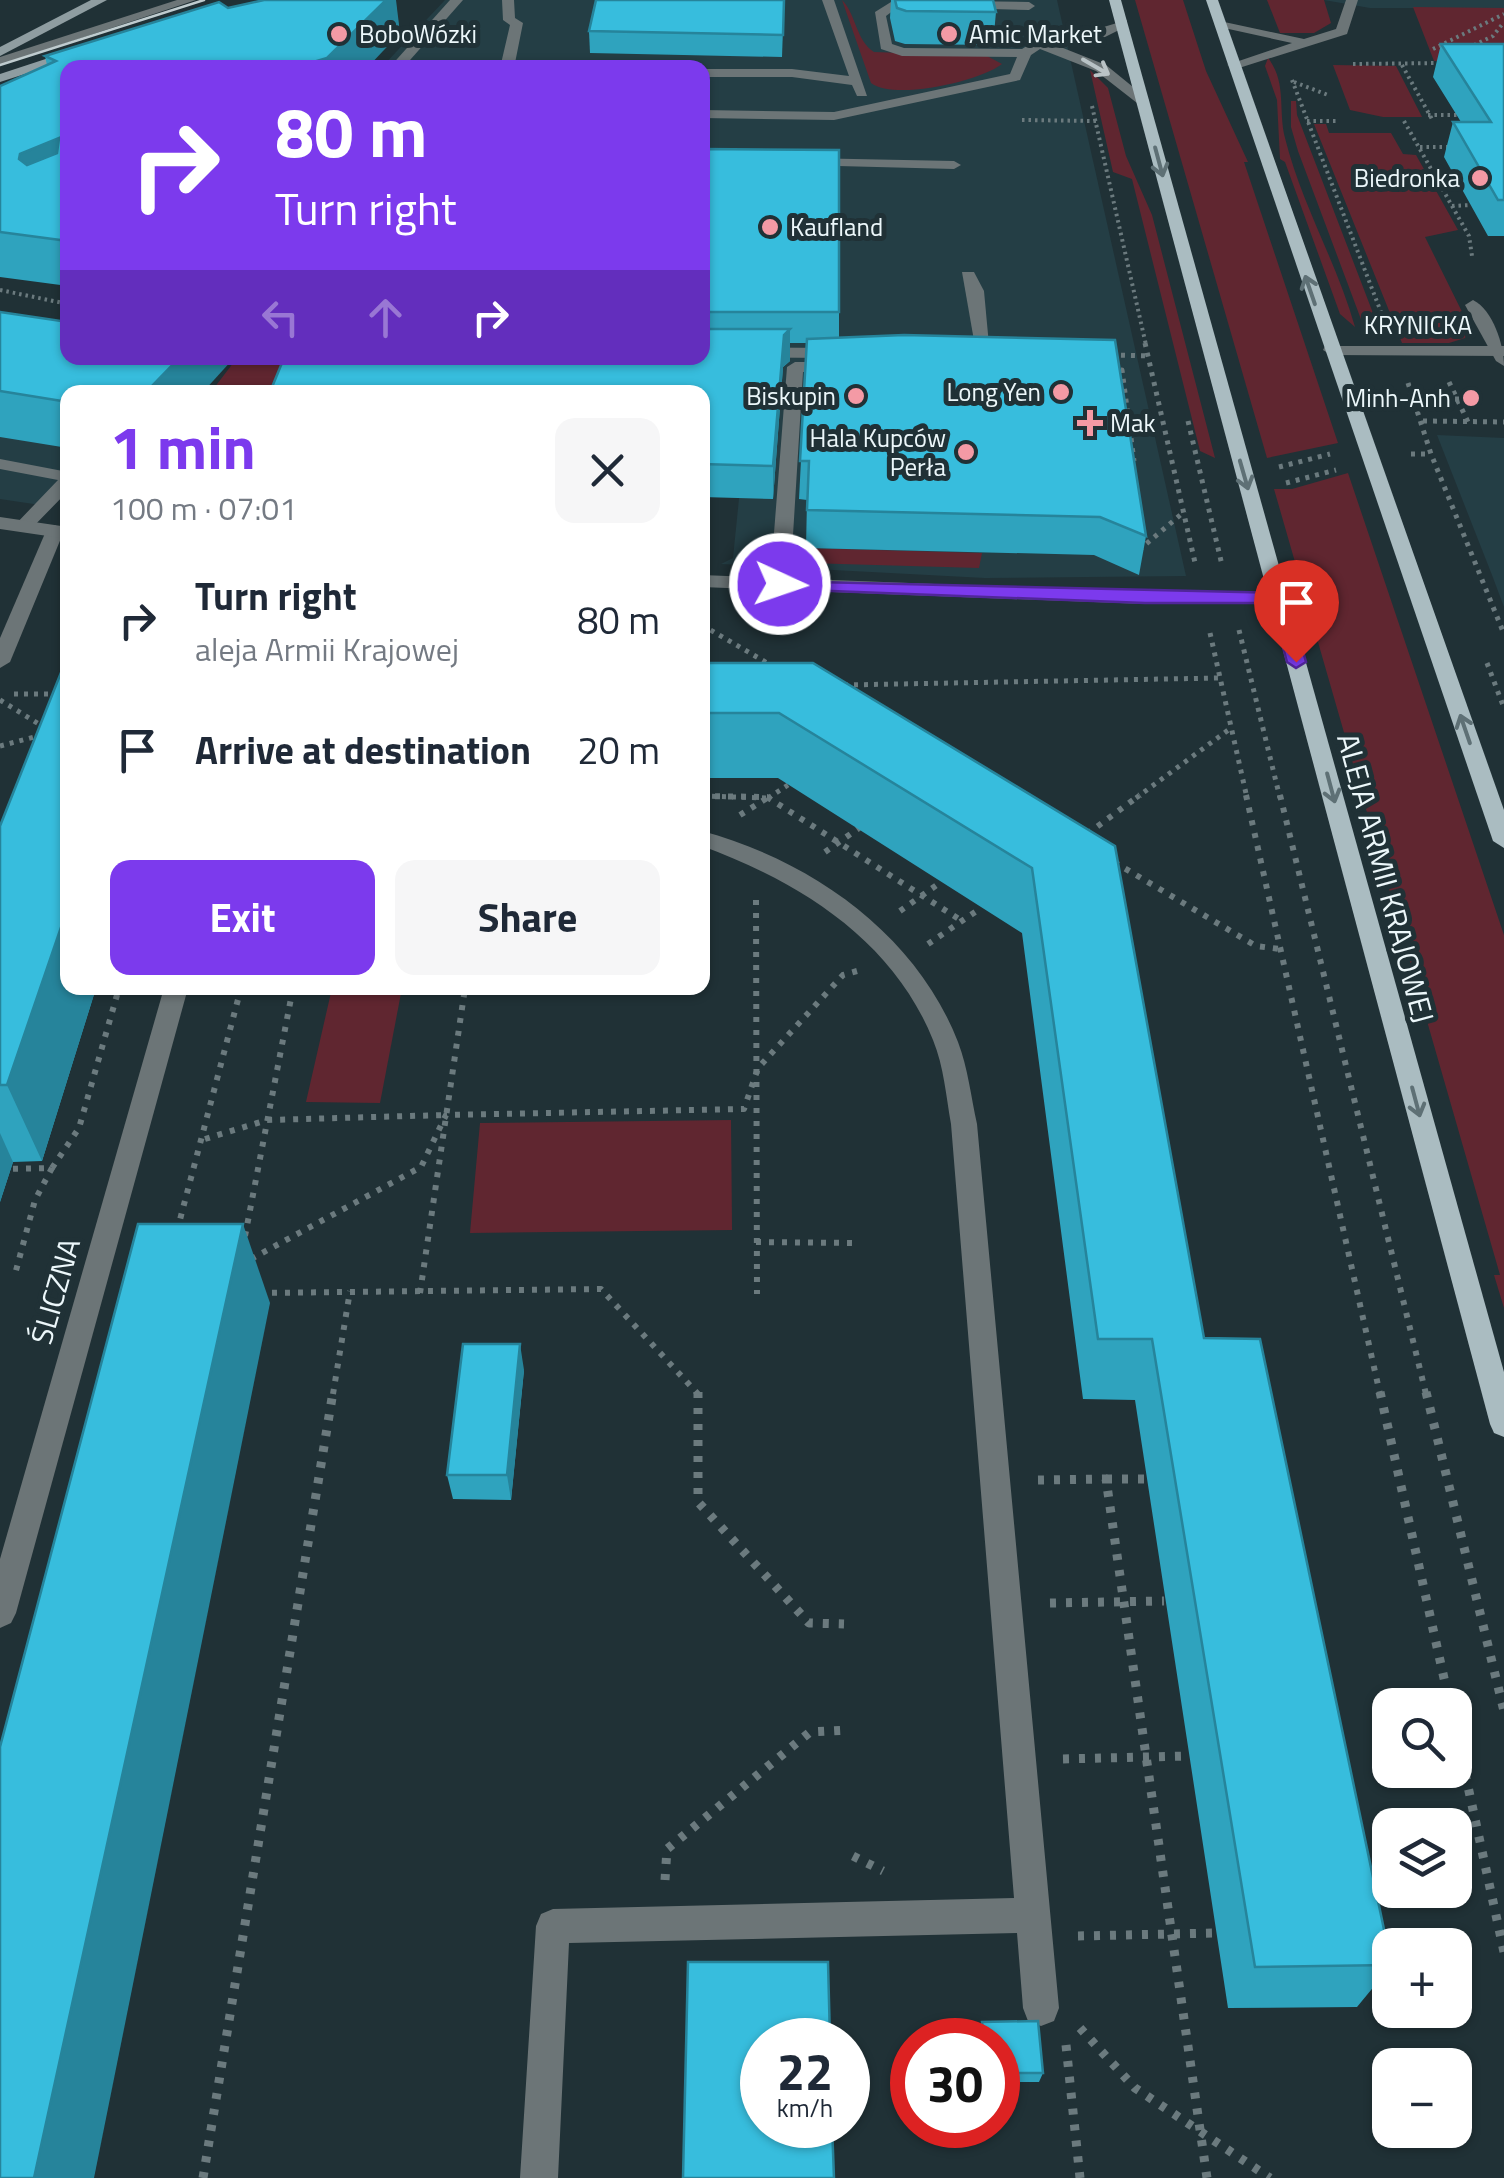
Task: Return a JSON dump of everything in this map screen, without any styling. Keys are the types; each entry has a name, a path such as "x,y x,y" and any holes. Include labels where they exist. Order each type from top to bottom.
{"main road":[{"name":"ALEJA ARMII KRAJOWEJ","path":"1115,0 1504,1424"},
{"path":"1212,0 1331,350 1502,828"}],"street":[{"path":"0,52 101,0"},
{"path":"0,62 190,0"},
{"path":"402,60 457,0"},
{"path":"508,0 509,20 517,23 509,60"},
{"path":"828,0 855,81 872,111"},
{"path":"1234,65 1342,30 1352,0"},
{"path":"1122,23 1098,35 1034,29 902,52 886,46 879,15 890,3 981,3 1034,29 1101,68 1142,100"},
{"path":"1220,23 1308,42"},
{"path":"710,114 834,116 872,111 1015,77 1034,29"},
{"path":"0,78 97,47"},
{"path":"710,73 792,73 855,81"},
{"path":"795,162 954,164"},
{"path":"968,275 978,305 974,352"},
{"path":"1473,306 1502,354"},
{"name":"KRYNICKA","path":"1331,350 1502,354"},
{"path":"710,352 857,360 795,366 780,584"},
{"path":"0,464 60,476"},
{"path":"22,526 58,498"},
{"path":"0,523 60,532"},
{"path":"0,662 60,534"},
{"path":"710,581 1145,598 1279,598"},
{"path":"710,841 764,862 838,905 870,932 900,961 946,1042 964,1124 1022,1760 1040,2008"},
{"name":"ŚLICZNA","path":"0,1612 174,995"},
{"path":"539,2178 553,1926 1035,1926"}],"path":[{"path":"1433,49 1504,14"},
{"path":"1464,50 1493,36 1504,22"},
{"path":"1436,63 1450,56"},
{"path":"1351,64 1454,63"},
{"path":"1401,65 1433,121"},
{"path":"1292,82 1328,95"},
{"path":"1428,115 1466,115"},
{"path":"1022,120 1096,120"},
{"path":"1404,120 1469,236 1472,256"},
{"path":"1307,121 1338,121"},
{"path":"1420,147 1470,147"},
{"path":"1107,172 1199,582"},
{"path":"1452,206 1471,205"},
{"path":"0,290 60,302"},
{"path":"28,307 40,298"},
{"path":"1094,355 1150,356"},
{"path":"1105,370 1122,370 1135,468"},
{"path":"1447,377 1468,422"},
{"path":"1414,399 1460,399"},
{"path":"1423,421 1504,422"},
{"path":"1274,467 1346,453"},
{"path":"1411,454 1431,454"},
{"path":"1268,484 1288,484 1340,468"},
{"path":"1143,527 1146,547"},
{"path":"1208,624 1446,1688"},
{"path":"1238,626 1504,1711"},
{"path":"710,630 775,668"},
{"path":"825,686 1218,678"},
{"path":"0,697 60,694"},
{"path":"0,697 52,732 0,746"},
{"path":"1077,841 1231,728"},
{"path":"739,816 788,784"},
{"path":"710,796 767,797 962,921"},
{"path":"820,855 858,828"},
{"path":"1110,860 1256,946 1280,950"},
{"path":"757,1294 756,875 764,862"},
{"path":"870,932 941,882"},
{"path":"204,1140 267,1120 744,1109 758,1068 844,975 900,961 981,908"},
{"path":"14,1278 35,1200 80,1128 117,995"},
{"path":"174,1244 240,995"},
{"path":"292,995 240,1267 276,1242 421,1167 446,1115"},
{"path":"420,1293 465,995"},
{"path":"0,1169 52,1168"},
{"path":"756,1242 858,1243"},
{"path":"254,1293 601,1289 698,1390 698,1502 809,1623 844,1624"},
{"path":"203,2178 350,1291"},
{"path":"996,1480 1147,1480"},
{"path":"1106,1480 1149,1756 1207,2178"},
{"path":"1008,1604 1164,1601"},
{"path":"663,1926 667,1849 810,1732 848,1730"},
{"path":"1022,1760 1190,1756"},
{"path":"1468,1788 1504,1952"},
{"path":"1035,1926 1217,1934"},
{"path":"1073,2024 1135,2088 1201,2128 1270,2178"},
{"path":"1066,2039 1080,2178"}],"shaded area":[{"path":"445,0 1057,0 1186,576 985,578 721,564 733,558 752,370 710,360 710,60 389,60"},
{"path":"842,0 863,41 874,52 987,56 1002,64 976,77 937,87 883,88 871,83"},
{"path":"1135,0 1183,0 1206,71 1248,162 1244,162 1338,443 1267,458"},
{"path":"1267,0 1324,0 1331,23 1314,33 1280,33"},
{"path":"1324,0 1504,0 1504,8 1370,8"},
{"path":"1413,7 1504,8 1504,61 1434,61"},
{"path":"1268,58 1278,77 1283,128 1292,162 1355,327 1340,314 1285,162 1280,159 1277,100 1265,66"},
{"path":"1333,65 1396,66 1422,117 1383,117 1350,110"},
{"path":"1090,70 1108,88 1126,156 1152,215 1215,458 1200,451 1132,179 1113,172"},
{"path":"1291,101 1296,101 1297,115 1381,334 1365,330 1298,151 1291,127"},
{"path":"1314,124 1326,124 1329,133 1391,133 1403,154 1416,155 1458,230 1425,237 1470,328 1465,338 1449,343 1402,343"},
{"path":"0,326 60,354 60,365 68,365 68,385 60,385 60,492 47,506 0,499"},
{"path":"232,365 292,365 276,385 216,385"},
{"path":"1437,435 1504,438 1504,607 1492,575"},
{"path":"1348,473 1504,935 1504,1308 1494,1275 1500,1275 1274,489 1292,489"},
{"path":"806,548 982,553 979,568 806,563"},
{"path":"330,995 401,995 380,1103 306,1102"},
{"path":"731,1120 732,1230 470,1233 480,1123"}],"building":[{"path":"264,0 386,0 327,58 320,60 60,60 60,240 0,232 0,86 56,61 45,56 219,2 228,8","holes":["59,138 57,153 27,165 19,159 20,154"]},
{"path":"596,0 784,0 783,35 589,31"},
{"path":"895,0 993,0 996,12 906,11 897,8"},
{"path":"1441,44 1504,44 1504,200 1498,200 1453,122 1491,122"},
{"name":"Kaufland","path":"710,149 839,150 839,312 710,312"},
{"path":"0,312 60,321 60,365 172,365 153,385 60,385 60,401 0,391"},
{"path":"710,329 790,329 784,335 773,466 710,464 710,385 273,385 281,365 710,365"},
{"name":"Hala Kupców Perła","path":"904,335 1115,340 1146,536 1100,517 807,510 809,461 800,461 807,339"},
{"path":"710,663 813,663 1115,846 1204,1338 1260,1339 1372,1872 1372,1908 1379,1908 1384,1928 1372,1928 1372,1965 1255,1967 1152,1339 1098,1339 1032,868 779,713 710,713"},
{"path":"60,675 60,930 7,1085 0,1085 0,826"},
{"path":"138,1224 243,1224 34,2178 0,2178 0,1747"},
{"path":"463,1344 520,1344 507,1475 447,1475"},
{"path":"688,1962 828,1962 829,2018 740,2018 740,2148 833,2148 834,2178 683,2178"},
{"path":"1020,2021 1038,2021 1043,2073 1020,2073"}],"tram line":[{"path":"0,65 204,0"}],"place":[{"name":"BoboWózki","path":"339,34"},
{"name":"Amic Market","path":"949,34"},
{"name":"Biedronka","path":"1480,178"},
{"name":"Kaufland","path":"770,227"},
{"name":"Long Yen","path":"1061,392"},
{"name":"Biskupin","path":"856,396"},
{"name":"Minh-Anh","path":"1471,398"},
{"name":"Mak","path":"1090,423"},
{"name":"Hala Kupców Perła","path":"966,452"}],"route":[{"path":"780,584 1145,598 1279,598 1296,662"}]}
